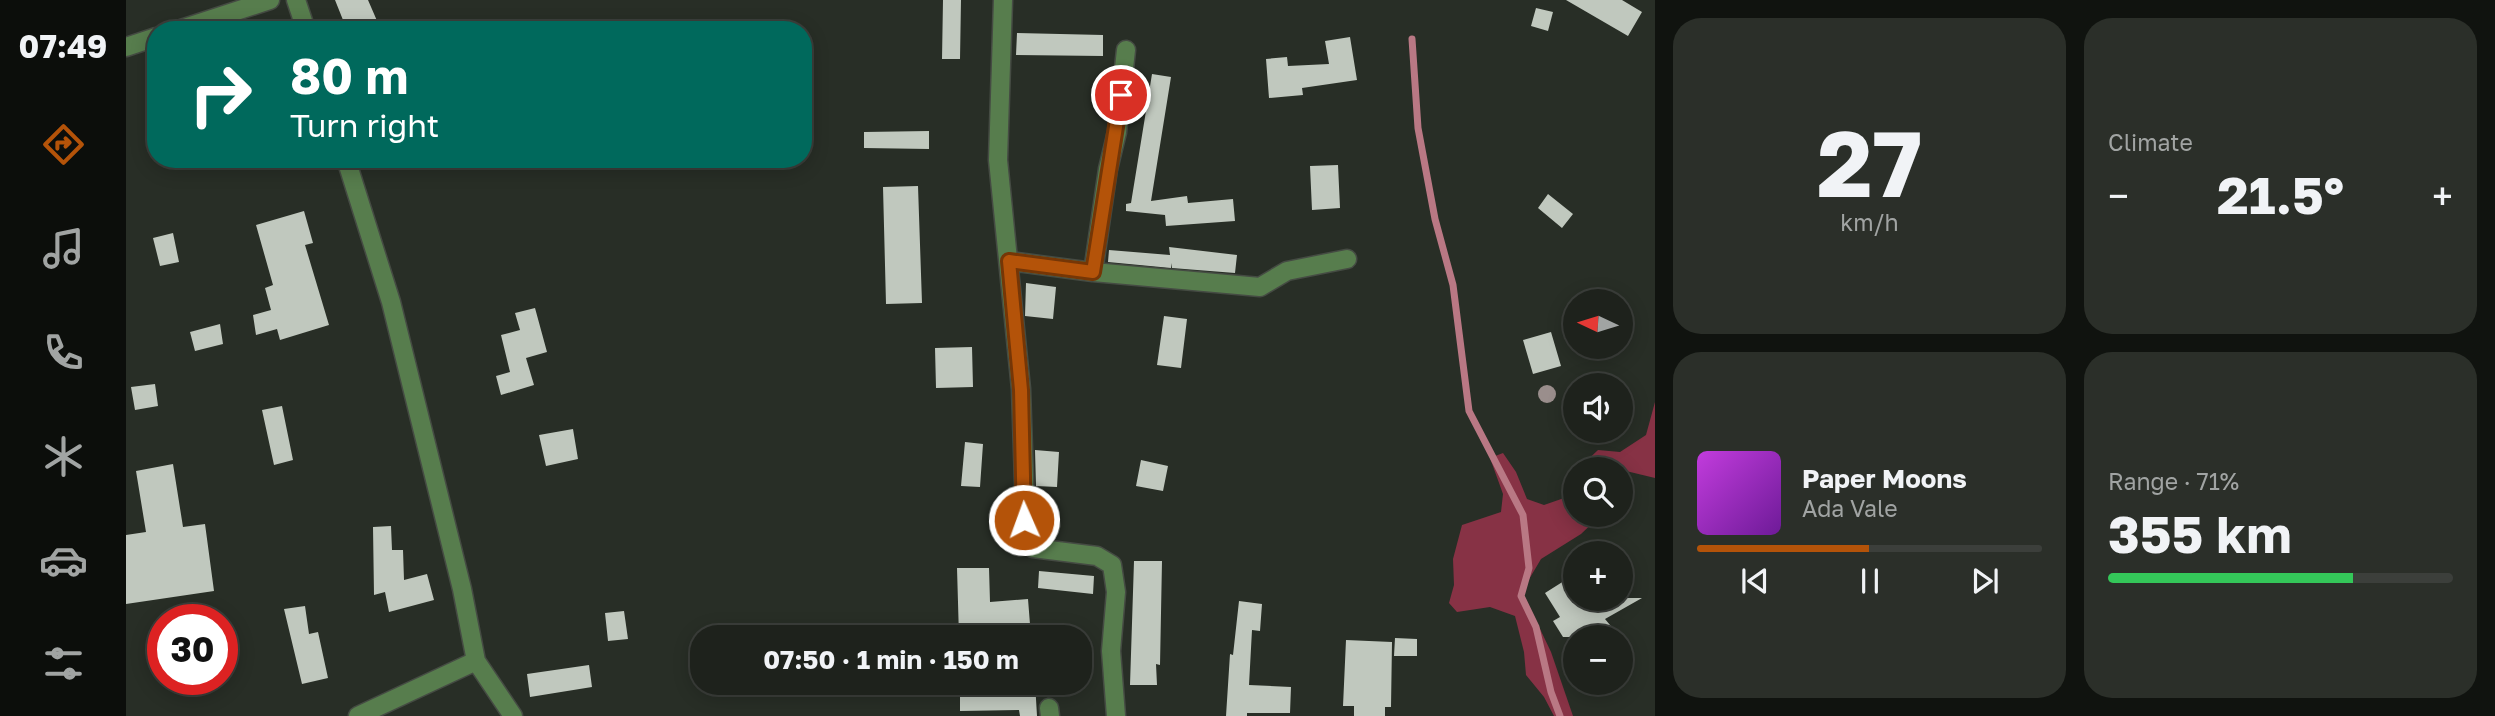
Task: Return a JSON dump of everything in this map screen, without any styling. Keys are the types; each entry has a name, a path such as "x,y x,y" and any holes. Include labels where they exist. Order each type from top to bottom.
{"street":[{"path":"206,21 270,0"},
{"path":"296,0 303,21"},
{"path":"1003,0 998,160 1021,390 1026,542 1033,548 1097,556 1112,565 1115,592 1111,651 1116,716"},
{"path":"126,47 147,40"},
{"path":"1093,272 1108,169 1117,132 1126,50"},
{"path":"349,168 391,302 463,589 476,661 513,716"},
{"path":"1009,261 1093,272 1260,287 1287,271 1347,258"},
{"path":"358,716 476,661"}],"shaded area":[{"path":"1655,402 1655,478 1633,473 1633,457 1591,457 1598,450 1620,452 1646,435"},
{"path":"1503,453 1516,472 1527,499 1544,505 1563,498 1563,527 1588,527 1570,541 1563,541 1563,545 1541,559 1522,591 1551,652 1563,687 1563,695 1566,695 1573,716 1554,716 1544,697 1526,675 1524,652 1515,616 1490,607 1457,612 1449,603 1454,585 1453,559 1462,525 1501,512 1503,494 1490,458"}],"building":[{"path":"335,0 368,0 377,21 343,21"},
{"path":"943,0 961,0 960,59 942,59"},
{"path":"1566,0 1622,0 1642,12 1628,36"},
{"path":"1536,8 1553,12 1548,31 1531,26"},
{"path":"1017,33 1103,35 1103,56 1016,55"},
{"path":"1350,37 1357,80 1302,88 1303,95 1269,98 1266,59 1287,57 1288,66 1329,64 1325,41"},
{"path":"1152,74 1171,77 1151,201 1187,196 1188,203 1233,199 1235,221 1166,226 1165,215 1126,211 1126,204 1131,203"},
{"path":"929,131 929,149 864,148 864,132"},
{"path":"1338,165 1340,208 1312,210 1310,166"},
{"path":"918,186 922,303 886,304 883,187"},
{"path":"1548,194 1573,214 1562,228 1538,208"},
{"path":"304,211 313,243 305,245 329,325 280,340 277,329 256,335 253,315 271,310 265,288 273,285 256,225"},
{"path":"173,233 179,262 160,266 153,238"},
{"path":"1169,247 1237,255 1235,273 1172,268 1171,263 1171,268 1108,262 1109,250 1170,255"},
{"path":"1026,283 1056,287 1053,319 1025,316"},
{"path":"535,308 547,352 526,358 534,385 501,395 496,376 510,372 501,335 520,330 515,313"},
{"path":"1164,316 1187,319 1181,368 1157,365"},
{"path":"220,324 223,344 195,351 190,332"},
{"path":"1551,332 1561,366 1533,374 1523,340"},
{"path":"972,347 973,387 936,388 935,348"},
{"path":"155,384 158,406 135,410 131,387"},
{"path":"282,406 293,460 274,465 262,410"},
{"path":"573,429 578,459 546,466 539,435"},
{"path":"965,442 983,444 980,487 961,486"},
{"path":"1035,450 1059,452 1057,487 1036,486"},
{"path":"1141,460 1168,466 1163,491 1136,486"},
{"path":"173,464 183,527 205,524 214,591 126,604 126,535 146,532 136,471"},
{"path":"391,526 392,550 403,550 404,580 427,574 434,600 389,612 385,592 374,595 373,527"},
{"path":"1134,561 1162,561 1160,665 1156,664 1157,685 1130,685"},
{"path":"957,568 989,568 990,602 1028,599 1030,625 959,625"},
{"path":"1039,571 1094,576 1093,594 1038,588"},
{"path":"1563,582 1563,611 1619,611 1605,619 1610,625 1563,625 1563,637 1553,621 1560,617 1545,593"},
{"path":"1239,601 1262,604 1260,631 1252,630 1249,685 1291,687 1290,713 1226,716 1230,654 1233,655"},
{"path":"305,606 309,634 318,632 328,678 302,684 284,609"},
{"path":"624,611 628,639 608,641 605,613"},
{"path":"1395,638 1417,639 1417,656 1394,656"},
{"path":"1346,640 1392,642 1391,707 1385,707 1385,716 1354,716 1354,706 1343,706"},
{"path":"589,665 592,687 530,697 527,674"},
{"path":"960,695 1036,695 1037,716 1020,716 1019,710 960,711"}],"waterway":[{"path":"1412,39 1418,128 1435,219 1453,285 1469,411 1523,515 1529,568 1521,596 1536,627 1551,692 1560,716"}],"route":[{"path":"1024,520 1021,390 1009,261 1093,272 1121,95"}]}
